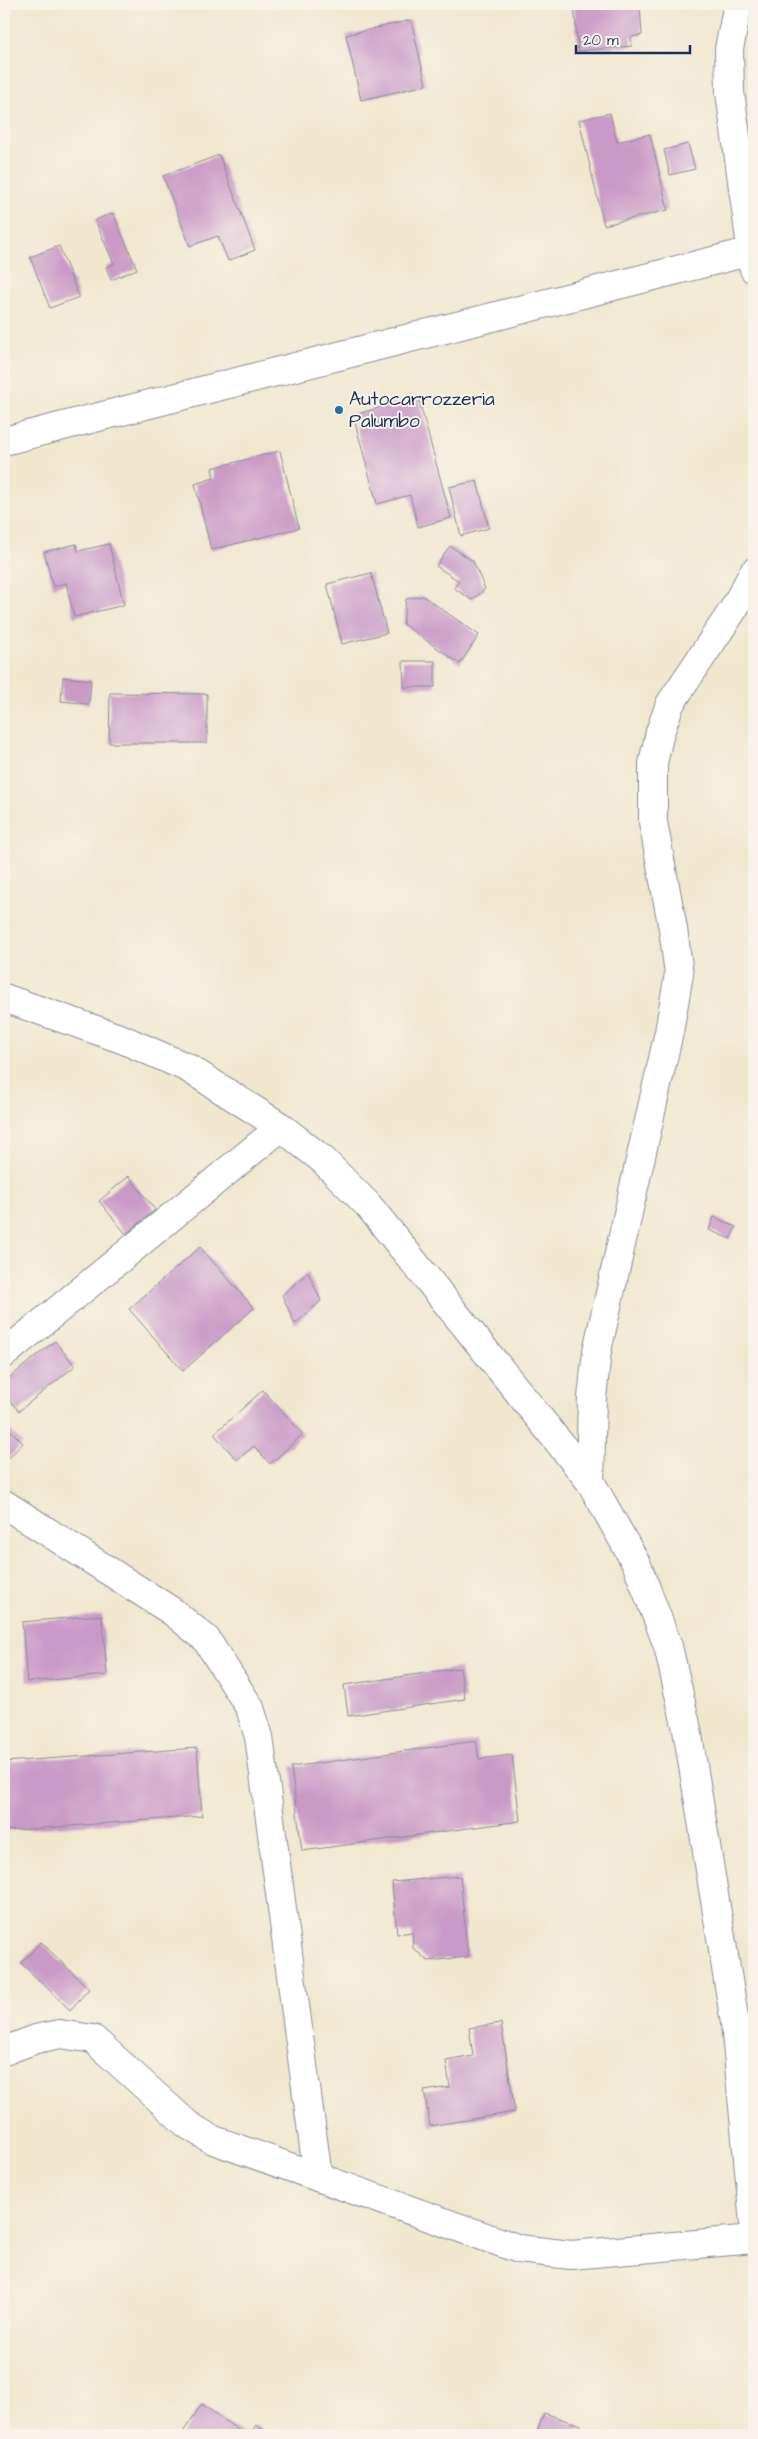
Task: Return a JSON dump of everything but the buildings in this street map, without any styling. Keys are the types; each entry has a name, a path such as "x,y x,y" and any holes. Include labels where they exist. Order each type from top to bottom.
{"street":[{"path":"4,441 753,260 730,92 730,49 738,4"},
{"path":"590,1481 592,1398 596,1351 669,1032 679,974 673,929 653,822 653,763 660,732 670,704 733,610 754,572"},
{"path":"4,998 122,1039 188,1068 281,1127 323,1160 368,1205 590,1481 640,1574 668,1646 687,1729 735,2023 754,2222"},
{"path":"4,1354 281,1127"},
{"path":"4,1504 173,1612 206,1639 250,1708 259,1737 318,2177"},
{"path":"4,2051 36,2039 60,2034 93,2039 188,2125 211,2139 519,2249 571,2255 754,2239"}],"place":[{"name":"Autocarrozzeria Palumbo","path":"339,410"}]}
